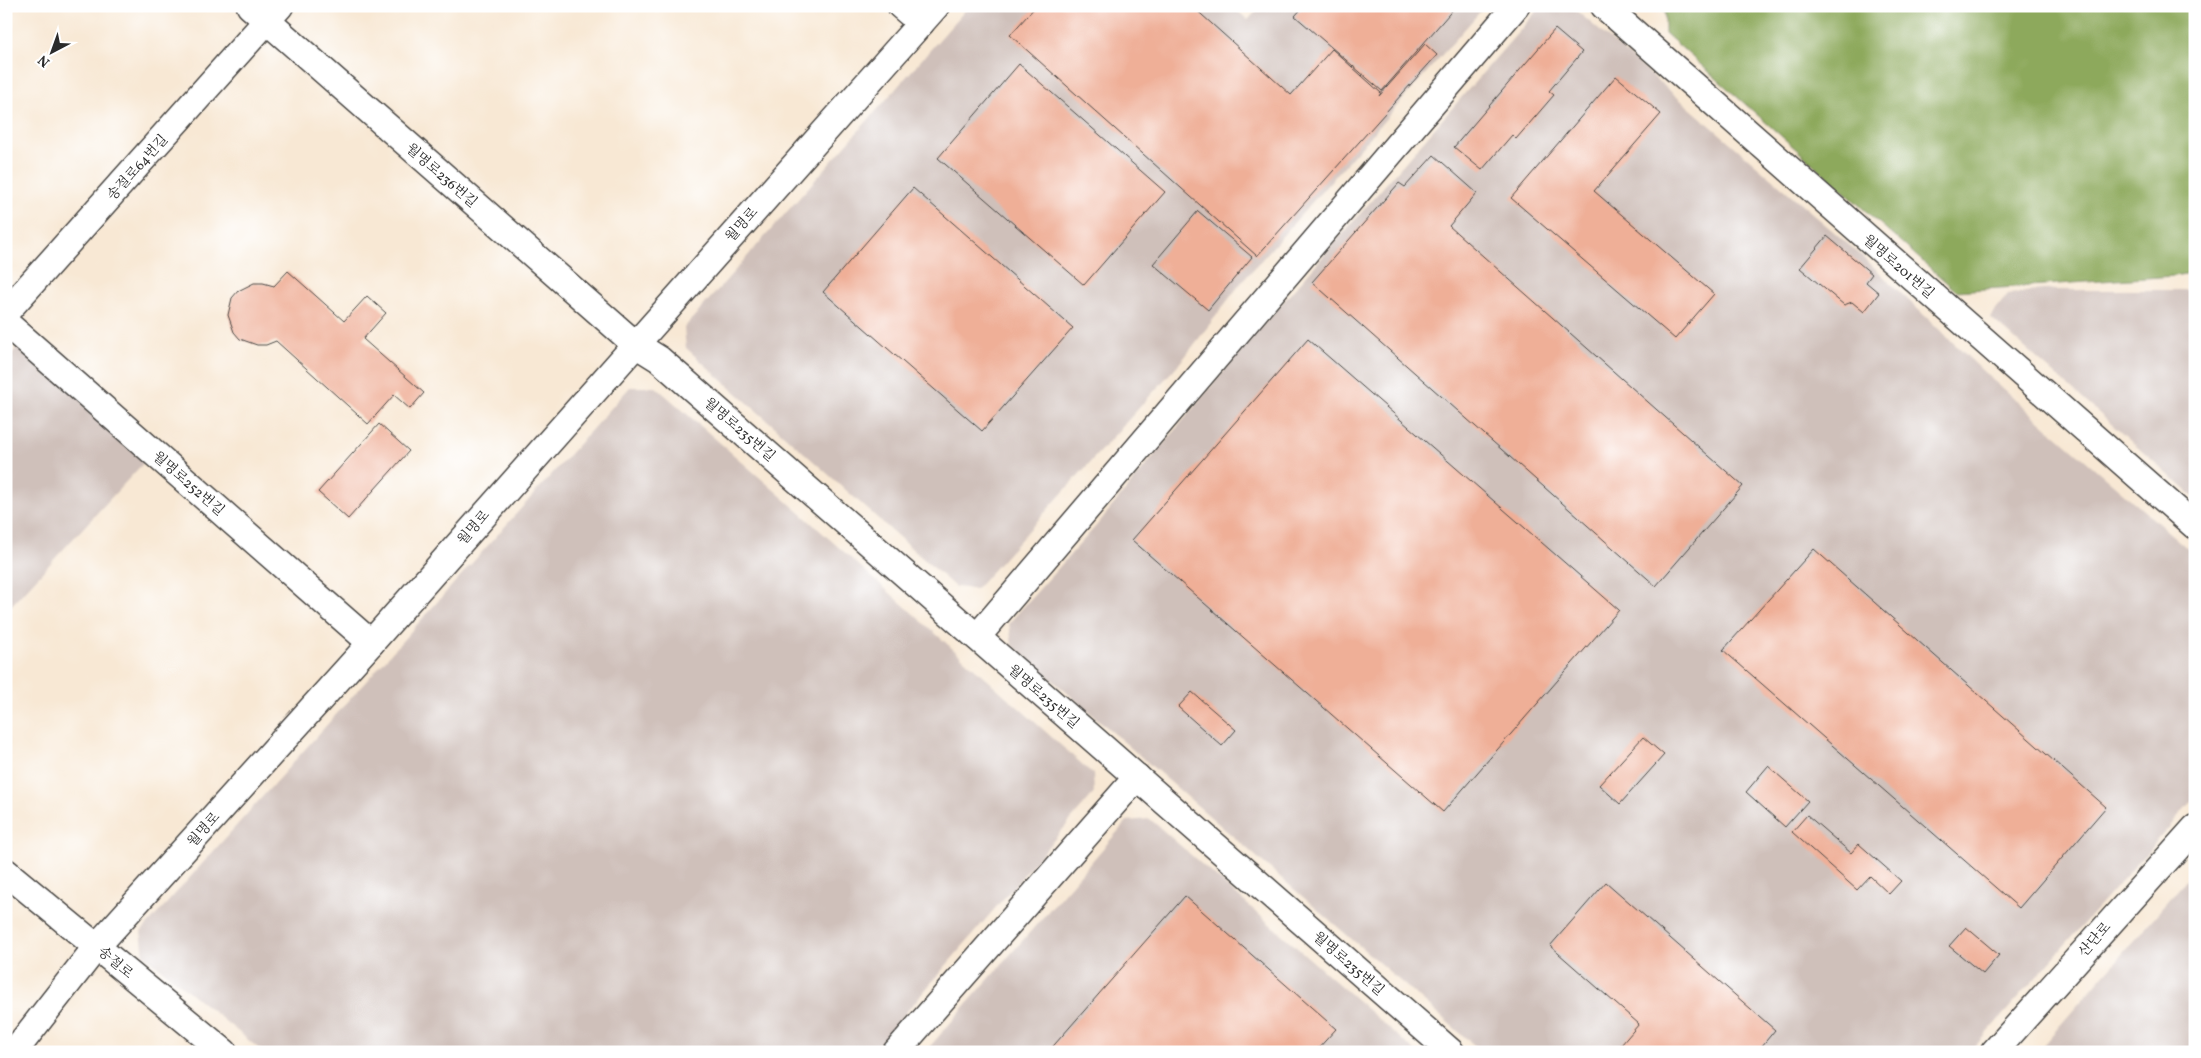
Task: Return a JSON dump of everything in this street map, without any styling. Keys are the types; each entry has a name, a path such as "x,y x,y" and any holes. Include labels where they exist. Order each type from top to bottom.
{"street":[{"path":"901,6 928,15"},
{"path":"977,637 1516,6"},
{"name":"월명로201번길","path":"1604,6 2195,526"},
{"name":"송절로64번길","path":"6,312 266,11"},
{"name":"월명로236번길","path":"266,11 635,344"},
{"name":"월명로","path":"14,1052 97,946 371,643 928,15"},
{"name":"월명로252번길","path":"6,323 371,643"},
{"name":"월명로235번길","path":"635,344 659,360 1451,1052"},
{"path":"896,1052 1137,777"},
{"name":"산단로","path":"1994,1052 2195,828"},
{"name":"송절로","path":"6,872 224,1052"}],"shaded area":[{"path":"969,6 1232,6 1248,20 1261,6 1485,6 1241,283 1184,358 976,589 955,587 686,348 684,328"},
{"path":"1541,6 1571,6 1862,256 1988,376 2195,555 2195,798 1970,1052 1482,1052 1012,645 1009,623 1097,525 1238,354"},
{"path":"2043,290 2195,290 2195,498 1990,317 2008,294"},
{"path":"23,341 149,457 6,611 6,360"},
{"path":"630,387 656,387 798,511 1093,774 1094,793 872,1052 263,1052 144,955 141,932"},
{"path":"1150,819 1416,1052 925,1052 1127,821"},
{"path":"2195,870 2195,1052 2037,1052"}],"green space":[{"path":"1665,6 2195,6 2195,272 2174,276 1956,291 1665,33"}],"building":[{"path":"1036,6 1192,6 1291,95 1332,49 1381,93 1379,96 1425,44 1437,55 1257,256 1010,35"},
{"path":"1304,6 1456,6 1382,91 1295,16"},
{"path":"1555,29 1582,52 1549,91 1554,95 1516,139 1512,135 1482,170 1454,147"},
{"path":"1019,64 1165,192 1084,285 938,158"},
{"path":"1616,76 1661,114 1594,191 1714,294 1675,339 1511,198"},
{"path":"1434,155 1477,193 1449,226 1743,486 1656,586 1312,282 1399,183 1405,187"},
{"path":"913,188 1073,328 982,431 823,292"},
{"path":"1198,211 1252,257 1208,310 1153,264"},
{"path":"1827,236 1872,274 1866,282 1879,293 1864,312 1852,302 1844,305 1800,268"},
{"path":"288,271 344,321 367,296 386,313 363,339 424,393 410,409 394,395 368,424 276,341 266,345 257,345 240,339 234,332 228,315 232,298 238,291 254,283 274,286"},
{"path":"1308,339 1619,610 1443,812 1132,540"},
{"path":"379,424 409,451 348,519 318,492"},
{"path":"1814,549 2106,807 2019,908 1723,650"},
{"path":"1192,692 1236,730 1222,746 1178,707"},
{"path":"1643,737 1664,755 1620,804 1599,785"},
{"path":"1768,766 1808,801 1785,827 1746,792"},
{"path":"1807,815 1851,853 1859,844 1901,881 1889,894 1870,876 1857,890 1792,832"},
{"path":"1606,882 1775,1030 1757,1052 1615,1052 1639,1024 1550,946"},
{"path":"1185,896 1336,1029 1315,1052 1048,1052"},
{"path":"1966,927 1999,955 1983,974 1949,946"}]}
